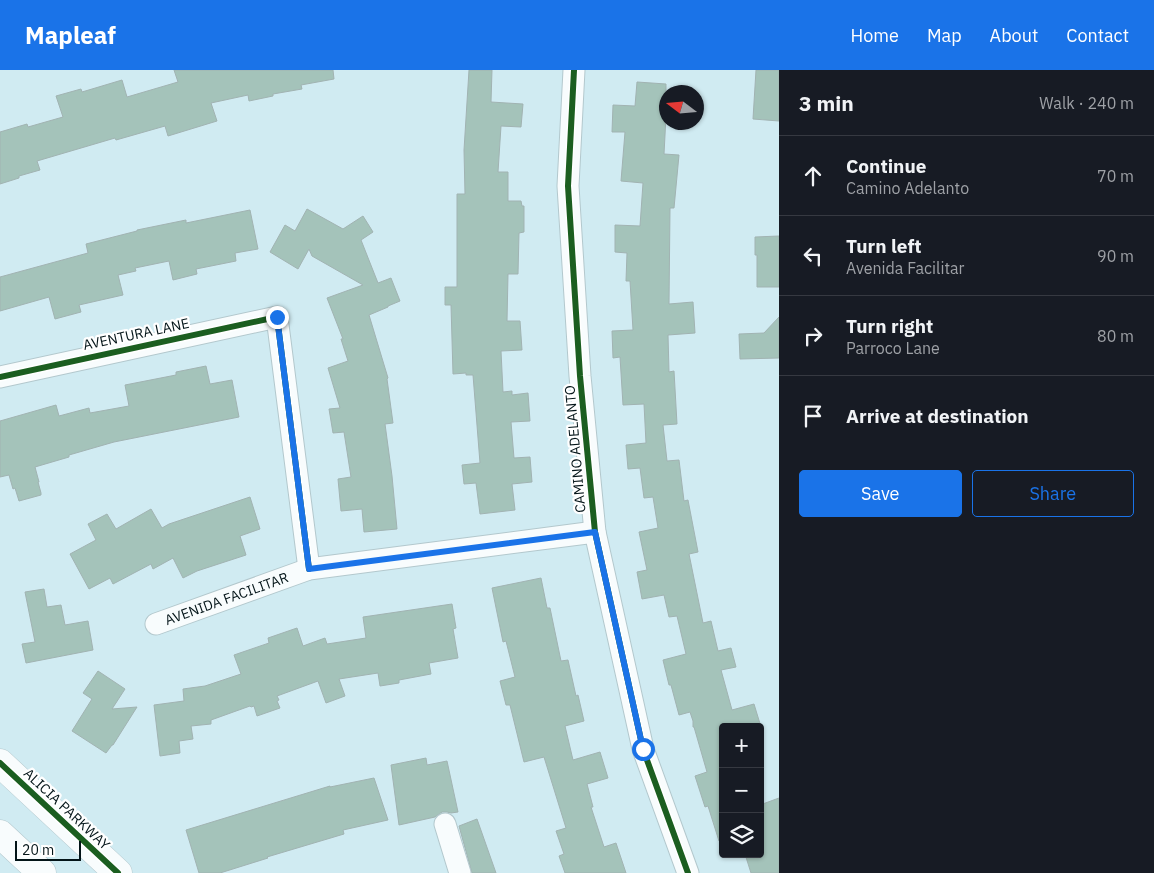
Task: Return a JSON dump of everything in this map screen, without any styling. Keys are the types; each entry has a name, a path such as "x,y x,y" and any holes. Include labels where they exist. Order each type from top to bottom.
{"main road":[{"name":"ALICIA PARKWAY","path":"0,763 118,873"},
{"path":"0,834 42,873"}],"street":[{"name":"CAMINO ADELANTO","path":"574,70 568,186 580,376 595,532 643,749 688,873"},
{"name":"AVENTURA LANE","path":"0,377 277,317 309,569"},
{"name":"AVENIDA FACILITAR","path":"156,624 309,569 595,532"},
{"path":"445,824 460,873"}],"building":[{"path":"174,70 333,70 334,79 301,85 302,89 273,94 273,96 249,101 248,95 211,103 217,121 168,136 165,126 116,140 115,138 37,161 40,170 0,184 0,132 27,124 28,127 63,117 56,96 81,89 82,92 122,80 127,97 178,82"},
{"path":"469,70 492,70 491,102 523,104 521,127 501,126 498,172 508,172 508,201 521,201 522,206 524,206 524,232 519,233 518,274 508,274 507,321 520,321 522,350 501,351 503,392 512,391 512,395 528,393 530,421 511,422 514,458 530,457 532,482 512,484 515,510 480,514 476,483 464,484 462,465 480,463 473,375 466,375 466,373 453,374 451,305 445,305 445,287 457,287 457,194 465,194 464,150"},
{"path":"756,70 779,70 779,121 753,119"},
{"path":"637,82 666,84 659,85 659,130 665,130 664,154 679,155 674,208 670,208 669,304 693,302 695,333 668,335 669,372 674,371 677,424 663,425 667,461 679,460 684,501 688,500 698,552 689,554 703,623 711,621 718,651 731,648 736,667 721,670 732,710 754,704 760,723 719,723 719,841 708,806 705,807 695,776 707,772 693,727 693,721 690,712 679,715 663,660 686,654 677,616 669,617 664,595 642,599 637,572 647,570 639,532 658,528 653,497 644,498 640,468 628,469 626,445 646,443 644,404 623,405 620,357 613,358 612,331 633,330 630,281 626,281 627,253 615,252 615,225 640,226 643,183 621,181 625,132 612,132 613,105 635,106"},
{"path":"307,209 343,229 363,216 373,232 361,240 378,283 391,278 400,301 369,315 388,378 393,423 385,424 397,529 364,532 362,509 341,511 338,479 351,477 344,432 333,433 329,409 340,408 328,368 348,361 341,339 343,339 327,298 363,285 312,256 309,249 298,269 270,252 285,225 295,231"},
{"path":"250,210 258,249 235,253 236,261 196,269 197,274 173,280 169,261 135,268 136,271 118,275 123,295 79,305 81,312 55,319 49,297 0,311 0,277 88,253 86,244 137,230 186,220 186,223"},
{"path":"779,236 779,287 757,287 755,237"},
{"path":"779,317 779,358 740,359 739,334 764,333"},
{"path":"206,366 210,384 232,380 239,417 114,442 35,467 41,495 19,501 9,475 0,477 0,421 56,405 59,416 89,408 90,413 129,406 125,385 176,375 176,372"},
{"path":"250,497 260,529 240,536 246,555 197,571 183,578 173,558 153,569 151,564 113,584 110,578 89,589 70,554 96,540 88,524 107,514 116,529 151,509 162,528"},
{"path":"541,578 547,608 550,608 561,661 568,660 584,721 565,726 573,760 600,752 608,778 587,784 593,807 591,807 604,847 616,843 626,873 565,873 559,856 564,854 556,831 566,828 544,757 524,762 510,705 506,705 500,681 515,677 506,641 503,642 492,588"},
{"path":"44,589 47,607 61,605 65,625 88,621 93,650 26,663 22,644 35,642 25,592"},
{"path":"452,604 456,628 453,629 458,658 429,663 431,674 380,686 378,673 339,679 345,696 326,703 318,681 277,696 280,708 257,716 254,706 250,706 211,720 211,724 191,726 193,739 179,741 180,753 160,756 154,705 184,701 183,689 205,686 241,674 234,655 269,643 268,638 297,628 303,646 325,638 327,644 366,638 363,617"},
{"path":"98,671 125,689 112,709 137,707 106,753 72,731 92,699 83,693"},
{"path":"426,758 427,765 447,761 458,812 442,812 435,817 399,825 391,765"},
{"path":"374,778 388,820 343,830 344,834 220,873 199,873 186,830 330,786"},
{"path":"779,798 779,873 751,873 746,858 764,858 764,804"},
{"path":"477,819 496,873 472,873 459,826"}],"cycle path":[{"path":"574,70 568,186 580,376 595,532 643,749 688,873"},
{"path":"0,377 277,317 309,569"},
{"path":"0,763 118,873"}],"route":[{"path":"277,317 309,569 595,532 643,749"}]}
